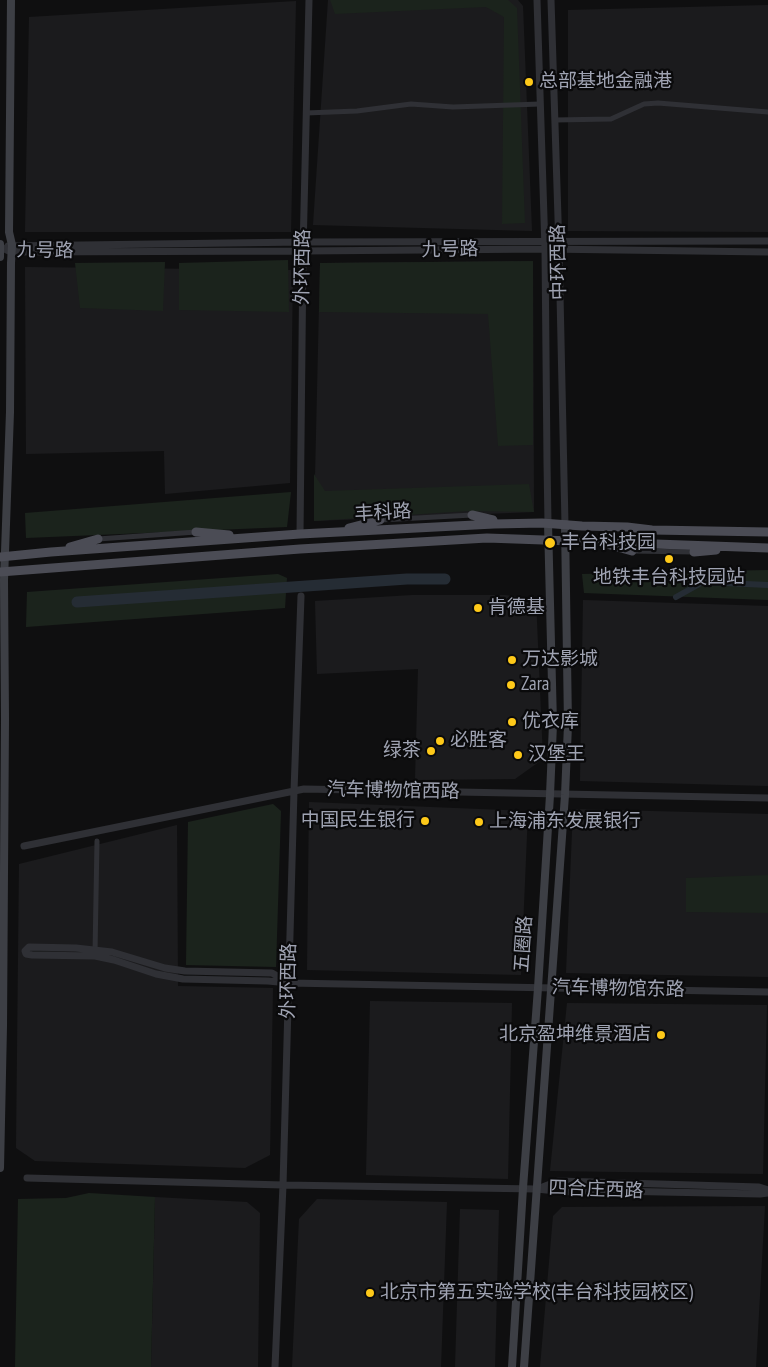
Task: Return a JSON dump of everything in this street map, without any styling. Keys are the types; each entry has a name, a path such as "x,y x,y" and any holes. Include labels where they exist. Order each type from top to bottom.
{"main road":[{"path":"0,1168 3,1026 2,571 10,412 12,248 10,232 11,0"},
{"path":"0,246 0,257"},
{"path":"472,516 506,523"},
{"path":"338,532 380,520"},
{"name":"丰科路","path":"3,557 300,534 506,523 548,523 661,530 768,532"},
{"name":"五圈路","path":"512,1367 538,988 553,724 548,523"},
{"name":"五圈路","path":"524,1367 565,795 568,725 564,524"},
{"path":"196,532 228,534 247,538"},
{"path":"51,552 98,538"},
{"name":"丰科路","path":"2,571 291,549 487,538 768,548"},
{"path":"598,541 632,551"},
{"path":"694,552 719,550 728,546"}],"street":[{"name":"外环西路","path":"300,534 308,0"},
{"name":"中环西路","path":"537,0 545,241 548,523"},
{"name":"中环西路","path":"551,0 559,245 564,524"},
{"path":"555,120 612,119 644,104 658,102 768,112"},
{"path":"306,113 357,111 411,104 453,107 540,104"},
{"name":"九号路","path":"12,248 303,242 545,241 559,245 768,252"},
{"name":"九号路","path":"0,246 12,248 303,251 545,249 559,245 768,241"},
{"name":"丰科路","path":"380,520 472,516"},
{"path":"98,538 196,532"},
{"path":"632,551 694,552"},
{"name":"外环西路","path":"275,1367 283,1185 301,596"},
{"name":"汽车博物馆西路","path":"24,846 304,789 768,798"},
{"path":"95,953 97,842"},
{"path":"95,953 29,947 24,951 32,956 95,953 112,952 165,968 185,971 272,973 289,983"},
{"name":"汽车博物馆东路","path":"289,983 768,992"},
{"name":"四合庄西路","path":"27,1178 283,1185 537,1188 598,1193 614,1191 760,1194 768,1191"}],"shaded area":[{"path":"328,0 518,0 523,6 532,231 313,225"},
{"path":"330,0 508,0 517,8 525,223 502,224 504,17 486,7 335,14"},
{"path":"296,1 291,232 25,232 29,17"},
{"path":"768,5 768,232 568,231 568,10"},
{"path":"288,260 289,312 179,310 179,263"},
{"path":"533,261 534,512 314,521 320,263"},
{"path":"533,261 533,445 498,446 488,314 319,312 320,263"},
{"path":"165,262 163,311 80,308 75,263"},
{"path":"25,267 293,270 290,483 165,494 164,451 26,454"},
{"path":"314,474 325,491 529,484 534,512 468,511 314,521"},
{"path":"291,492 287,527 26,538 25,513"},
{"path":"768,570 768,600 584,593 582,574"},
{"path":"278,574 287,578 285,608 26,627 27,592"},
{"path":"412,595 505,595 536,599 543,759 515,779 415,780 418,669 317,674 315,601"},
{"path":"583,600 768,606 768,786 580,781"},
{"path":"309,802 528,811 521,975 307,970"},
{"path":"273,804 281,811 276,967 186,965 188,822"},
{"path":"573,809 768,814 768,977 566,973"},
{"path":"177,825 178,986 273,988 270,1155 245,1168 35,1161 16,1148 19,864"},
{"path":"768,875 768,913 686,912 686,878"},
{"path":"370,1001 512,1003 508,1179 366,1175"},
{"path":"567,1003 767,1005 763,1174 550,1171"},
{"path":"89,1193 155,1197 151,1367 15,1367 18,1199 66,1198"},
{"path":"155,1197 247,1202 260,1213 258,1367 151,1367"},
{"name":"北京市第五实验学校(丰台科技园校区)","path":"317,1199 447,1202 441,1367 292,1367 299,1219"},
{"path":"765,1206 756,1367 540,1367 553,1216 562,1207"},
{"path":"460,1209 499,1210 495,1367 455,1367"}],"waterway":[{"path":"77,602 407,579 445,579"},
{"path":"676,597 703,582 768,585"}],"place":[{"name":"总部基地金融港","path":"529,82"},
{"name":"丰台科技园","path":"550,543"},
{"name":"地铁丰台科技园站","path":"669,559"},
{"name":"肯德基","path":"478,608"},
{"name":"万达影城","path":"512,660"},
{"name":"Zara","path":"511,685"},
{"name":"优衣库","path":"512,722"},
{"name":"必胜客","path":"440,741"},
{"name":"绿茶","path":"431,751"},
{"name":"汉堡王","path":"518,755"},
{"name":"中国民生银行","path":"425,821"},
{"name":"上海浦东发展银行","path":"479,822"},
{"name":"北京盈坤维景酒店","path":"661,1035"},
{"name":"北京市第五实验学校(丰台科技园校区)","path":"370,1293"}]}
